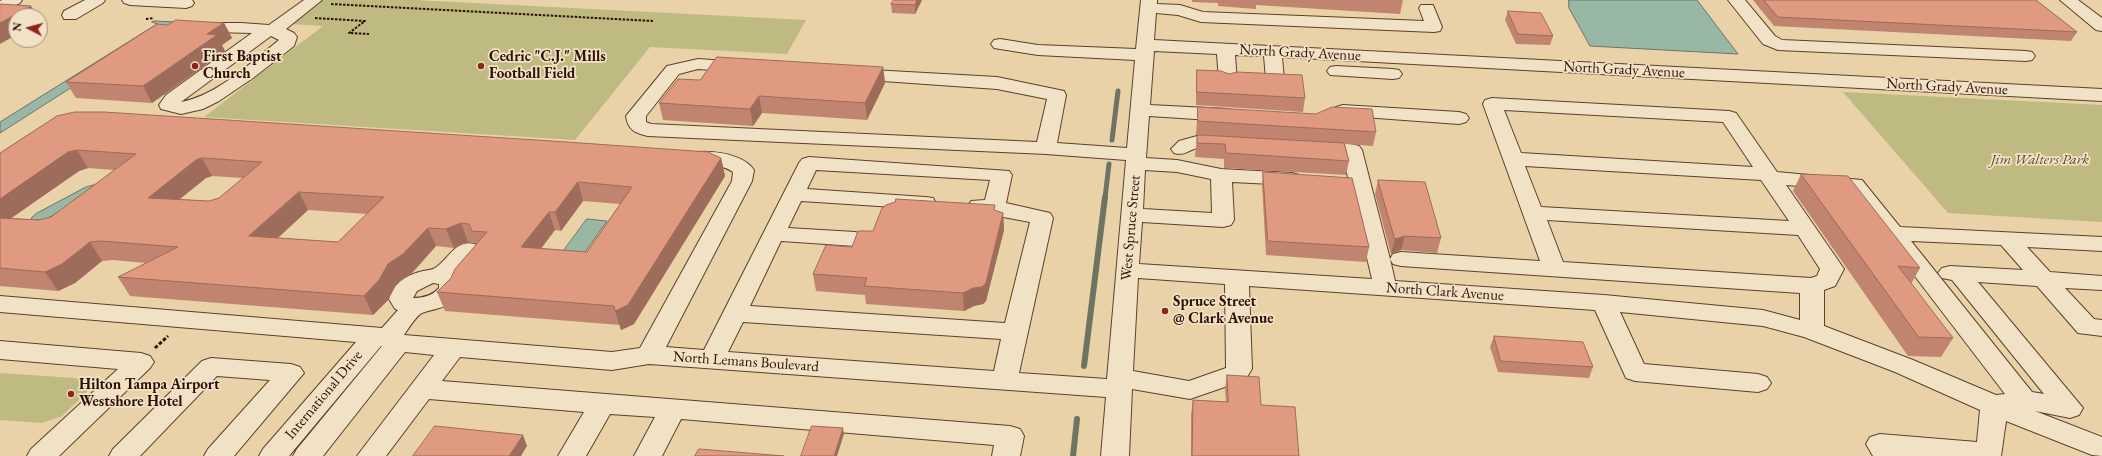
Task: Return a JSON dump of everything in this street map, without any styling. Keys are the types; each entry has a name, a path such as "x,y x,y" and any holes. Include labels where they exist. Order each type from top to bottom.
{"street":[{"path":"0,8 14,0"},
{"path":"70,15 96,0"},
{"path":"130,0 188,1"},
{"path":"1736,0 1769,40 1778,45 2026,56"},
{"path":"2068,0 2102,26"},
{"path":"169,14 188,1"},
{"path":"212,27 270,30 285,34 288,37 288,42 218,95 188,108 172,107 168,105 173,98 270,30 312,2"},
{"path":"1149,4 1180,5 1201,17 1434,27 1428,8"},
{"name":"West Spruce Street","path":"1115,456 1127,270 1149,4"},
{"name":"North Grady Avenue","path":"1000,44 1038,50 1226,50 1273,52 1336,70 2102,95"},
{"path":"1226,50 1228,81"},
{"path":"1273,52 1275,79"},
{"path":"759,68 698,64 673,70 636,116 637,125 648,130 1046,148 1136,159 1221,175 1314,181"},
{"path":"1336,70 1393,74"},
{"path":"836,73 998,83 1057,96 1046,148"},
{"path":"1401,259 1812,286 1827,280 1832,268 1729,117 1492,104 1554,269"},
{"path":"1140,110 1246,116"},
{"path":"1327,113 1333,110 1459,118"},
{"path":"1181,149 1186,144 1199,142 1245,144"},
{"path":"1298,147 1352,150 1385,287"},
{"path":"648,355 742,181 744,170 735,163 724,160 676,157"},
{"path":"1513,159 1769,176 1855,184 1925,271 2024,400"},
{"path":"712,359 809,163 1002,175 994,207"},
{"path":"1132,215 1223,220 1221,175"},
{"path":"1337,182 1360,184"},
{"path":"793,194 994,207 1042,218 1004,380"},
{"path":"1533,213 1806,230"},
{"path":"1895,233 2102,244"},
{"path":"774,234 855,239"},
{"path":"2007,239 2086,327 2102,328"},
{"path":"387,339 414,306 432,304 446,295 450,290 450,281 440,276 467,249"},
{"path":"1529,267 1540,298"},
{"name":"North Clark Avenue","path":"1127,270 1604,302 1763,318 1812,331 1904,366 2043,426 2102,448"},
{"path":"1925,271 2102,283"},
{"path":"1887,456 1880,444 1989,453 1994,404 2024,400 2070,408 1958,273"},
{"name":"North Lemans Boulevard","path":"0,304 185,319 387,339 453,348 612,361 648,355 1004,380 1120,384 1190,390 1236,374 1239,369 1237,277"},
{"path":"1812,286 1812,331"},
{"path":"1604,302 1635,372 1758,383"},
{"path":"735,313 1015,332"},
{"name":"International Drive","path":"273,456 387,339"},
{"name":"International Drive","path":"307,456 387,339"},
{"path":"371,456 453,348"},
{"path":"0,350 141,362"},
{"path":"41,456 141,362"},
{"path":"123,456 211,367 291,373 218,456"},
{"path":"422,388 1010,436 1006,456"},
{"path":"572,456 603,403"},
{"path":"648,456 673,409"}],"path":[{"path":"312,2 653,21"},
{"path":"291,17 365,21 349,33 369,34"},
{"path":"141,362 185,319"}],"green space":[{"path":"323,0 415,0 806,20 787,54 650,47 575,140 204,117 323,26 291,24"},
{"name":"Jim Walters Park","path":"1843,92 2102,105 2102,222 1948,213"},
{"path":"0,373 89,379 92,387 62,416 42,423 0,420"}],"shaded area":[{"path":"1569,0 1697,0 1738,54 1590,46 1569,8"},
{"path":"152,22 177,22 141,43 0,133 0,122 157,24"},
{"path":"94,185 101,186 45,220 31,220 37,213 86,187"},
{"path":"587,219 607,221 583,255 562,253"}],"building":[{"path":"894,0 917,0 915,5 891,4"},
{"path":"1764,0 2036,0 2077,32 1778,17"},
{"path":"0,4 31,6 27,8 8,8 8,19 0,23"},
{"path":"1508,11 1541,13 1553,36 1518,34"},
{"path":"176,20 224,23 207,34 217,35 143,86 66,82 157,24 167,25"},
{"path":"717,57 883,67 865,103 759,96 750,109 659,103 678,79 700,80"},
{"path":"1197,70 1221,71 1229,74 1237,72 1302,75 1305,98 1197,92"},
{"path":"1198,107 1316,114 1332,107 1372,109 1376,132 1198,121"},
{"path":"75,112 104,112 708,152 721,158 628,305 615,311 614,306 437,292 451,278 455,269 487,232 472,231 469,224 461,223 446,229 428,228 403,254 388,264 379,280 364,296 118,277 178,247 101,241 90,242 62,264 45,272 0,268 0,218 39,220 51,217 136,154 77,150 68,152 0,199 0,153 57,116","holes":["202,158 262,162 219,198 209,201 148,198 196,160","578,182 632,187 587,252 521,247 549,212 555,212","299,192 384,197 338,242 249,236"]},
{"path":"1197,136 1344,143 1349,161 1226,153 1225,144 1197,143"},
{"path":"1263,172 1352,178 1369,247 1268,241"},
{"path":"1801,174 1848,176 1920,268 1898,266 1953,338 1919,337"},
{"path":"1378,180 1425,182 1441,238 1405,236 1395,239"},
{"path":"896,199 995,205 994,210 1003,213 986,283 982,287 973,288 963,293 864,286 867,278 813,274 826,245 852,247 858,231 873,231 882,208 895,202"},
{"path":"1494,336 1583,342 1593,367 1501,361"},
{"path":"1227,375 1259,377 1261,405 1295,407 1299,456 1192,456 1193,400 1228,402"},
{"path":"435,426 523,435 509,456 413,456"},
{"path":"812,426 843,428 834,456 801,456"},
{"path":"699,449 784,456 695,456"}],"waterway":[{"path":"1112,140 1118,91"},
{"path":"1105,198 1109,164"},
{"path":"1084,366 1105,197"},
{"path":"1073,456 1077,419"}],"place":[{"name":"First Baptist Church","path":"195,66"},
{"name":"Cedric \"C.J.\" Mills Football Field","path":"481,66"},
{"name":"Spruce Street @ Clark Avenue","path":"1165,311"},
{"name":"Hilton Tampa Airport Westshore Hotel","path":"71,394"}]}
